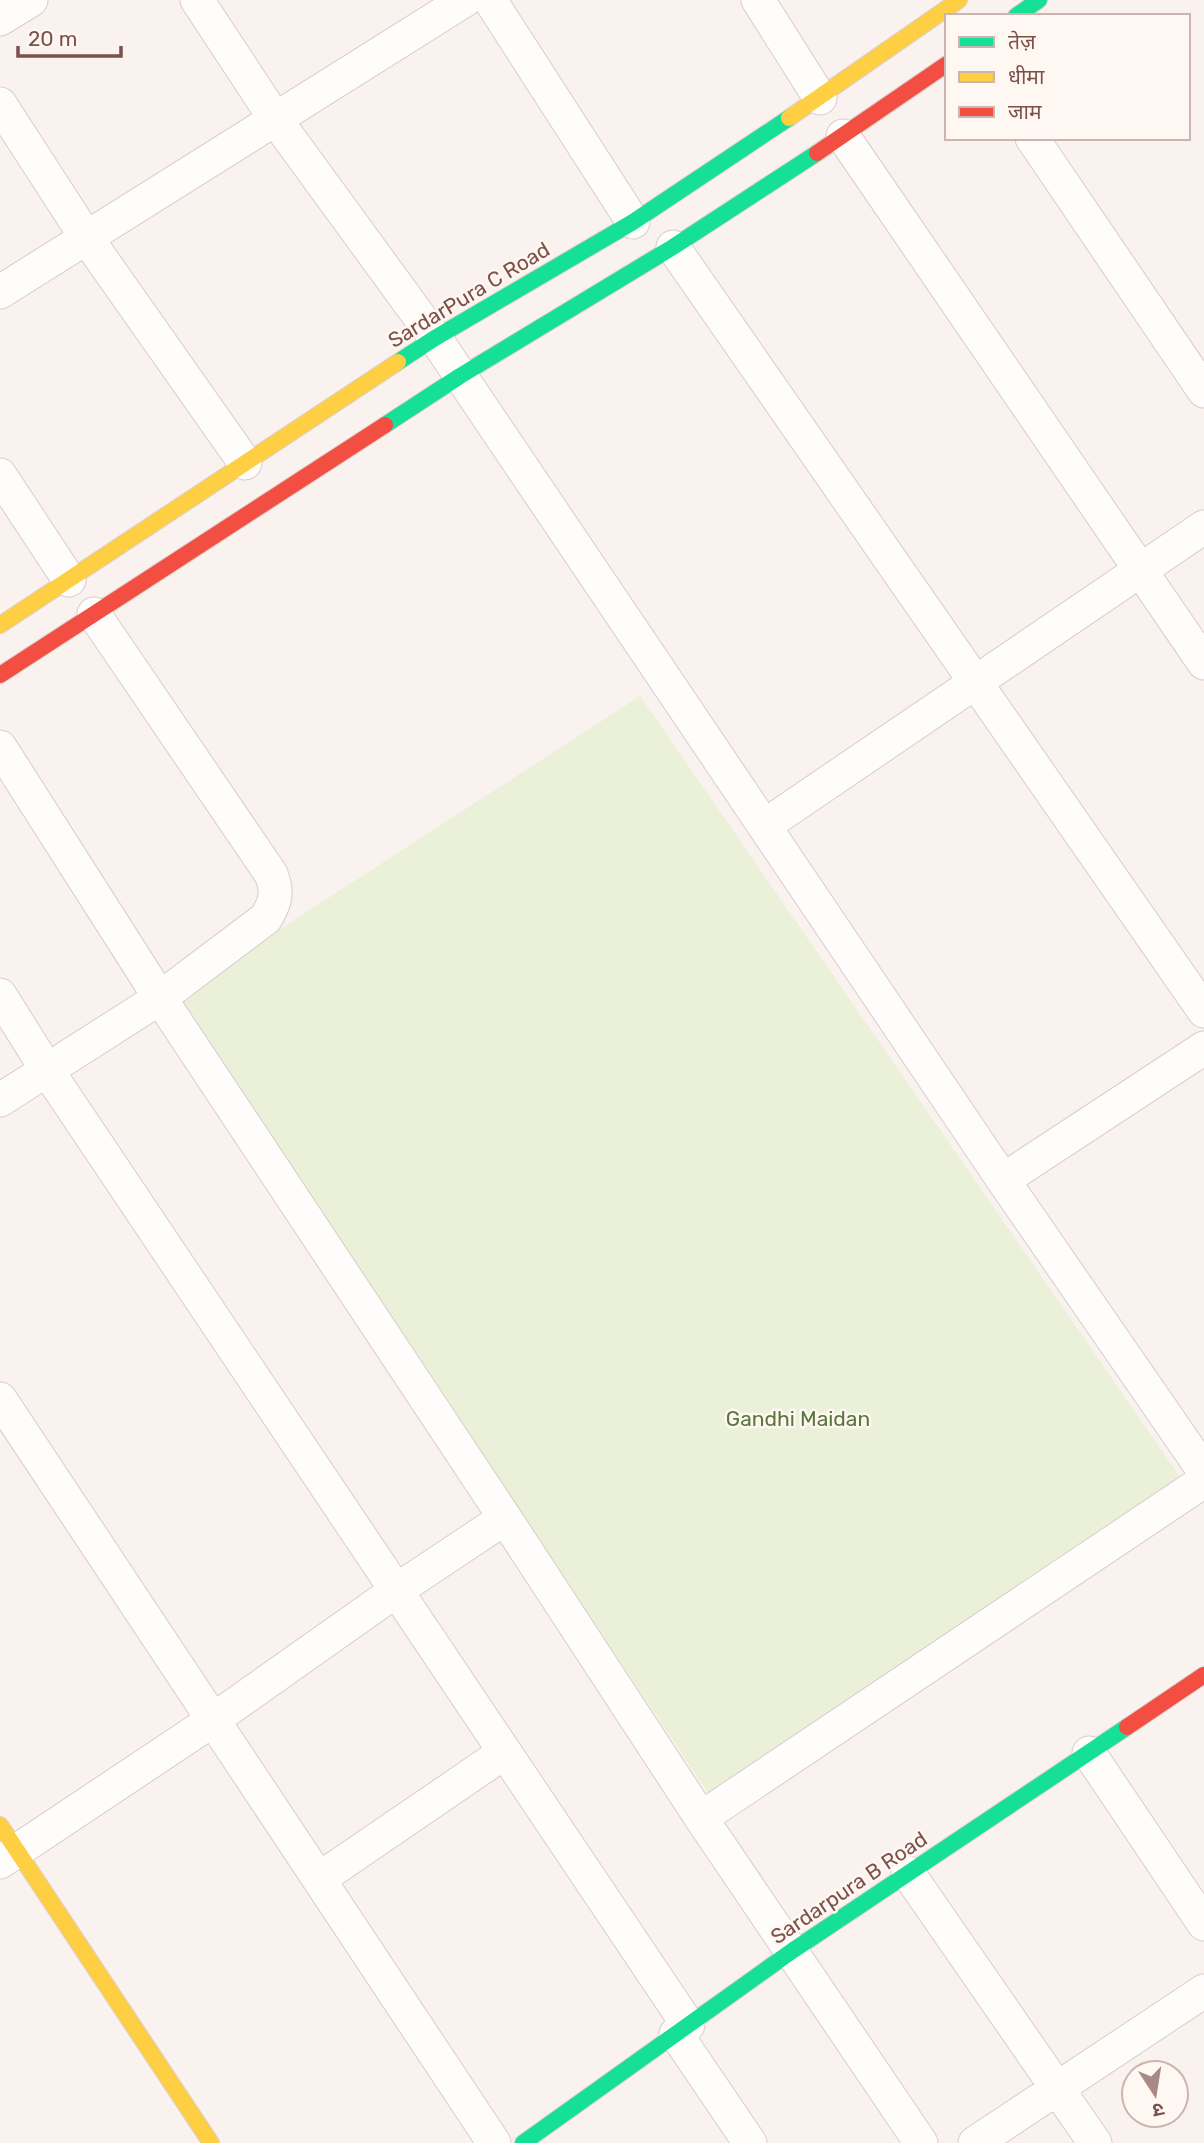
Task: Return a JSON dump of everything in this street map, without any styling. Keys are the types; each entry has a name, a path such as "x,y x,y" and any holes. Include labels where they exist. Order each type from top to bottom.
{"street":[{"path":"0,19 31,0"},
{"path":"197,0 276,120 435,338 1003,1180 1204,1471"},
{"path":"0,292 465,0"},
{"path":"490,0 633,222"},
{"path":"758,0 820,99"},
{"path":"1019,14 1038,0"},
{"name":"SardarPura C Road","path":"0,625 435,338 633,222 820,99 950,9"},
{"path":"0,675 460,376 673,247 945,65"},
{"path":"0,104 86,237 245,463"},
{"path":"843,136 1204,663"},
{"path":"1033,140 1204,391"},
{"path":"673,247 1204,1011"},
{"path":"0,475 69,580"},
{"path":"764,826 1204,527"},
{"path":"0,1100 160,998 266,918 275,902 276,887 271,874 94,614"},
{"path":"0,747 160,998 701,1818 921,2143"},
{"path":"0,995 47,1070 505,1752 682,2030 750,2143"},
{"path":"1003,1180 1204,1048"},
{"path":"0,1399 494,2143"},
{"path":"701,1818 1204,1480"},
{"path":"211,2143 6,1846 213,1720 397,1590 505,1518"},
{"name":"Sardarpura B Road","path":"523,2143 792,1951 1204,1675"},
{"path":"319,1879 505,1752"},
{"path":"1089,1752 1204,1924"},
{"path":"908,1873 1095,2143"},
{"path":"975,2143 1204,1991"}],"green space":[{"name":"Gandhi Maidan","path":"640,696 1198,1503 722,1814 177,996"}],"traffic: fast":[{"path":"1019,14 1039,0"},
{"path":"398,362 633,222 789,118"},
{"path":"385,425 460,376 673,247 817,153"},
{"path":"523,2143 792,1951 1127,1727"}],"traffic: slow":[{"path":"789,118 959,0"},
{"path":"0,625 398,362"},
{"path":"0,1825 211,2143"}],"traffic: jam":[{"path":"817,153 945,65"},
{"path":"0,675 385,425"},
{"path":"1127,1727 1204,1675"}]}
